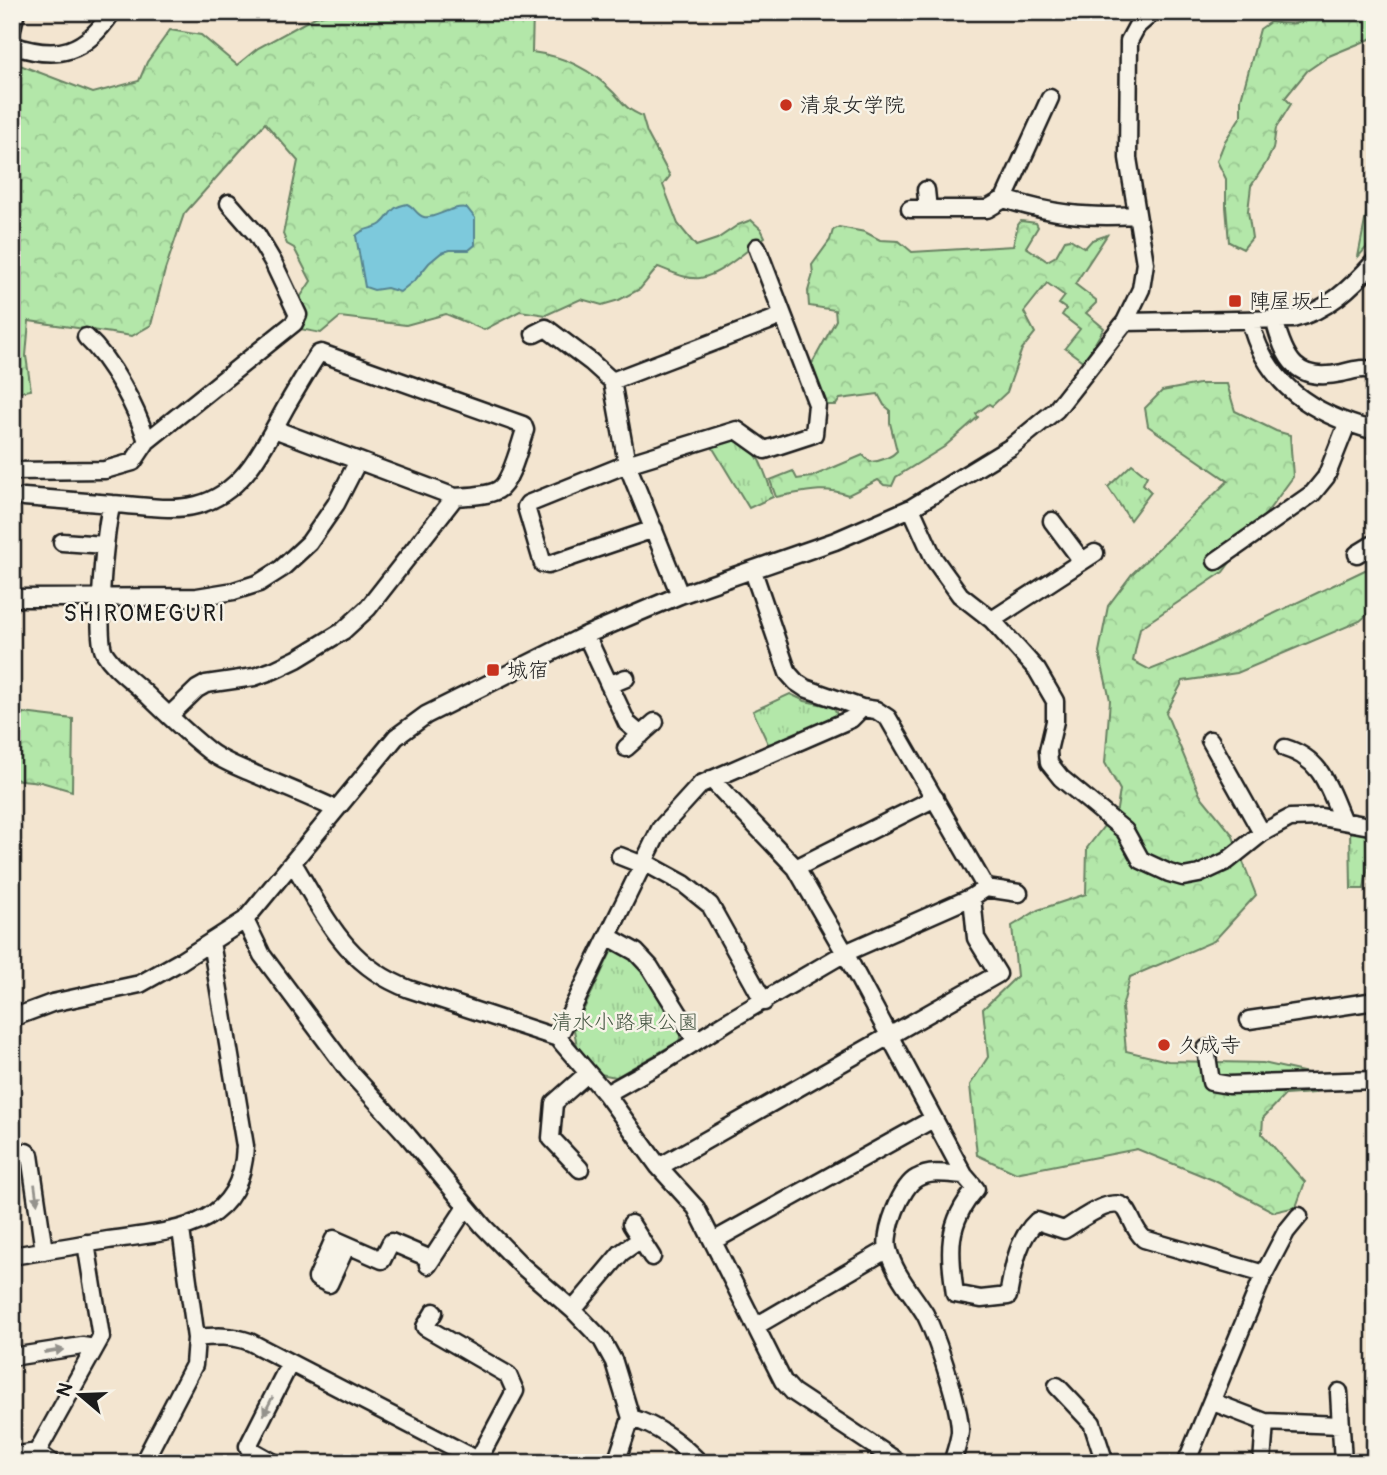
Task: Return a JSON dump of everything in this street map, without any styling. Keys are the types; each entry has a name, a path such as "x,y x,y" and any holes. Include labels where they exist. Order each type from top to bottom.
{"street":[{"path":"12,29 16,12"},
{"path":"12,45 34,53 55,54 75,48 100,31 112,12"},
{"path":"12,1018 52,1003 140,984 245,920 396,737 417,720 586,635 680,595 835,541 911,508 1011,447 1056,410 1125,322 1141,289 1145,263 1135,215 1128,158 1129,41 1137,26 1153,12"},
{"path":"910,209 987,209 1004,199 1050,98"},
{"path":"926,190 928,209"},
{"path":"1004,199 1063,214 1094,218 1135,215"},
{"path":"12,471 105,470 133,462 147,441 295,323 298,315 273,261 257,235 229,202"},
{"path":"654,529 548,565 543,564 526,507 528,503 627,464 737,430 765,450 814,434 817,404 757,247"},
{"path":"1125,322 1293,319 1321,310 1375,261"},
{"path":"612,381 782,316"},
{"path":"1274,319 1284,351 1300,370 1307,374 1326,376 1365,368 1375,371"},
{"path":"1250,320 1254,337 1267,363 1289,390 1321,413 1347,424 1375,431"},
{"path":"534,334 546,328 612,381 627,464 680,595"},
{"path":"86,337 97,347 139,415 147,441"},
{"path":"24,497 177,508 215,499 231,488 253,465 317,354 321,353 523,425 525,430 507,481 501,489 455,498 274,429"},
{"path":"1216,561 1313,493 1326,477 1347,424"},
{"path":"12,598 197,597 234,591 259,583 281,569 309,543 336,504 358,461"},
{"path":"169,716 197,689 206,684 254,677 274,670 343,631 368,608 455,498"},
{"path":"112,504 105,545 101,629 103,650 118,670 211,752 238,767 336,809"},
{"path":"911,508 934,559 960,594 992,620 1037,670 1055,701 1055,721 1048,751 1049,763 1061,778 1125,831 1141,860 1183,877 1199,874 1227,861 1262,833 1290,818 1342,819 1375,827"},
{"path":"992,620 1088,557 1052,521"},
{"path":"62,542 105,545"},
{"path":"1357,554 1375,543"},
{"path":"752,571 789,673 805,688 862,708 876,710 888,718 986,888"},
{"path":"586,635 627,723 641,735"},
{"path":"609,685 626,678"},
{"path":"558,1038 660,828 701,783 851,719 862,708"},
{"path":"626,748 655,722"},
{"path":"1210,740 1262,833"},
{"path":"1285,748 1298,752 1317,766 1342,819"},
{"path":"711,779 796,868 845,953 964,1175 976,1189 957,1215 949,1253 955,1294 981,1299 1008,1296 1014,1264 1028,1230 1037,1221 1064,1230 1110,1203 1121,1204 1126,1209 1134,1230 1144,1239 1264,1275"},
{"path":"796,868 935,798"},
{"path":"620,856 644,863 684,884 710,905 764,1002"},
{"path":"293,863 341,941 372,971 389,982 558,1038 606,1094 659,1167 696,1208 715,1240 783,1381 793,1392 900,1463"},
{"path":"606,1094 845,953 972,897 986,888 1019,893"},
{"path":"659,1167 998,974 975,938 972,897"},
{"path":"245,920 262,955 348,1070 408,1136 466,1207 521,1265 573,1310 602,1340 614,1362 631,1418 616,1463"},
{"path":"609,937 636,952 650,967 696,1041"},
{"path":"12,1256 181,1230 209,1218 221,1209 239,1181 245,1163 242,1125 211,942"},
{"path":"1249,1020 1375,1001"},
{"path":"1206,1049 1211,1082 1228,1085 1375,1080"},
{"path":"580,1169 545,1143 554,1103 588,1073"},
{"path":"715,1240 933,1119"},
{"path":"12,1154 26,1152 30,1155 44,1251"},
{"path":"952,1463 960,1430 947,1369 926,1316 901,1278 888,1249 887,1230 906,1189 915,1179 930,1173 964,1175"},
{"path":"347,1245 382,1260 391,1242 429,1262 466,1207"},
{"path":"1186,1463 1264,1275 1286,1232 1299,1216"},
{"path":"631,1224 652,1257"},
{"path":"143,1463 194,1366 196,1338 181,1230"},
{"path":"573,1310 621,1253 641,1239"},
{"path":"37,1452 100,1337 86,1243"},
{"path":"756,1325 888,1249"},
{"path":"196,1338 236,1337 478,1461 515,1391 508,1375 425,1327 434,1312"},
{"path":"12,1357 82,1346 95,1348"},
{"path":"274,1463 248,1446 290,1363"},
{"path":"1056,1386 1092,1423 1105,1463"},
{"path":"1339,1392 1343,1463"},
{"path":"1213,1402 1265,1422 1340,1425"},
{"path":"631,1418 677,1440 700,1463"},
{"path":"1262,1463 1265,1422"},
{"path":"12,1455 37,1452 52,1463"}],"green space":[{"path":"336,12 533,12 532,52 566,60 586,71 629,109 642,116 647,133 670,176 663,185 678,224 696,246 717,239 751,220 765,237 725,267 708,276 690,278 658,267 640,289 619,300 602,305 581,299 546,315 520,311 484,330 446,314 406,325 340,317 321,333 300,329 301,296 311,281 294,248 287,244 283,234 298,161 265,123 184,214 165,270 151,325 132,336 29,321 26,356 31,390 12,393 12,62 93,93 139,81 147,62 170,30 201,35 237,65 258,48 315,17"},
{"path":"1320,12 1375,12 1375,37 1329,56 1307,71 1285,98 1291,104 1276,128 1273,149 1251,186 1248,211 1252,238 1243,249 1229,242 1226,179 1217,161 1225,141 1241,116 1241,99 1260,29 1270,22 1303,22"},
{"path":"1369,200 1375,202 1375,238 1358,257"},
{"path":"1021,221 1036,223 1038,227 1026,247 1047,261 1056,256 1065,240 1070,239 1085,248 1092,240 1107,235 1075,284 1096,300 1086,313 1104,328 1084,362 1065,348 1080,329 1062,315 1066,309 1059,304 1065,296 1047,283 1024,312 1035,333 1022,349 1007,392 992,406 989,404 976,414 978,417 944,447 896,477 892,486 884,485 878,480 848,495 821,490 776,497 770,480 793,471 797,479 811,477 863,455 870,462 885,459 897,451 890,423 890,410 878,394 840,399 836,405 827,405 810,367 836,320 835,310 809,306 808,291 813,274 812,265 830,240 833,230 839,227 865,232 880,240 899,241 912,252 1013,246"},
{"path":"1199,384 1227,384 1235,411 1290,435 1293,477 1223,572 1140,628 1133,661 1150,670 1188,655 1367,569 1375,598 1375,608 1360,621 1237,673 1183,681 1166,713 1200,795 1232,834 1256,895 1214,941 1130,977 1122,1008 1126,1051 1168,1061 1263,1063 1321,1076 1314,1093 1285,1095 1263,1118 1262,1134 1305,1182 1296,1207 1274,1212 1213,1180 1137,1149 1016,1173 977,1155 970,1085 988,1057 983,1009 1017,976 1012,926 1038,910 1086,894 1087,848 1117,809 1120,790 1105,763 1110,700 1099,652 1108,606 1132,574 1228,481 1148,426 1145,408 1162,391"},
{"path":"728,438 747,445 753,452 763,469 773,497 749,508 711,445"},
{"path":"1132,464 1147,476 1143,484 1151,492 1130,520 1108,487"},
{"path":"12,495 15,495 14,589 12,589"},
{"path":"790,694 805,701 834,707 837,715 769,746 753,711"},
{"path":"23,713 73,719 72,791 41,782 12,779 12,715"},
{"path":"1350,827 1370,831 1373,836 1364,889 1351,889"},
{"name":"清水小路東公園","path":"622,949 641,964 682,1031 679,1041 616,1077 600,1074 577,1046 574,1030 611,952"}],"water":[{"path":"407,204 421,216 428,217 467,208 475,218 475,245 469,250 441,253 400,292 387,288 374,290 365,287 356,236 381,224 394,209"}],"place":[{"name":"清泉女学院","path":"786,105"},
{"name":"陣屋坂上","path":"1235,301"},
{"name":"城宿","path":"493,670"},
{"name":"久成寺","path":"1164,1045"}],"district":[{"name":"SHIROMEGURI","path":"145,613"}]}
